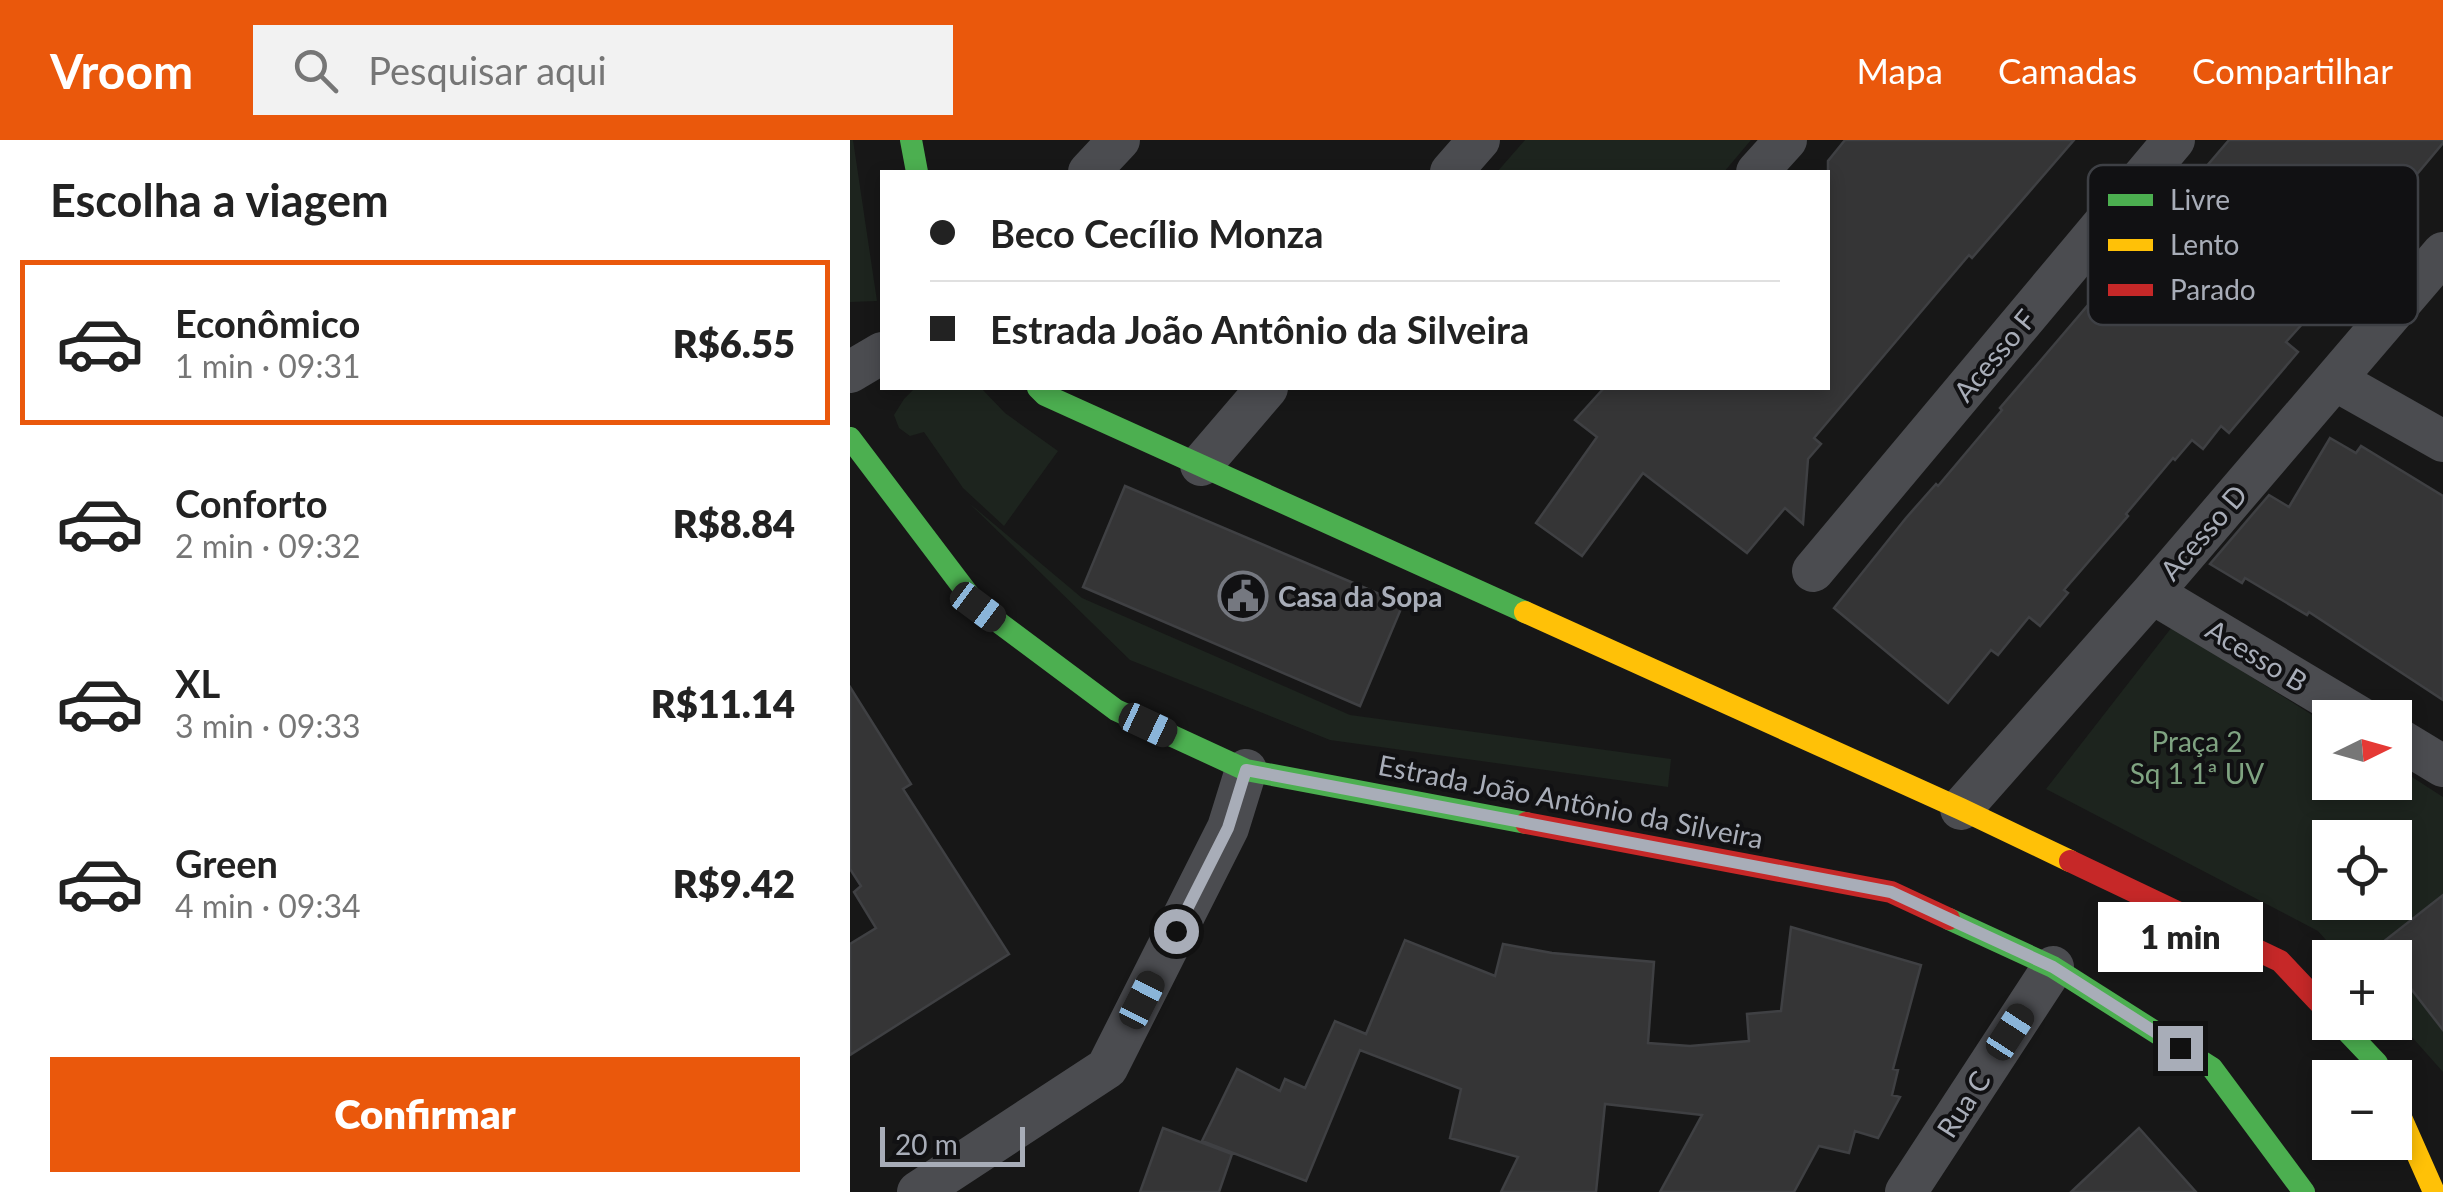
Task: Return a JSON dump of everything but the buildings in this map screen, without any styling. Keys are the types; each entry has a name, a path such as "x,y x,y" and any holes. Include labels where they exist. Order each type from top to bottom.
{"main road":[{"path":"911,140 918,170"},
{"path":"1040,390 1961,809 2280,961 2312,995"},
{"name":"Estrada João Antônio da Silveira","path":"850,438 978,607 1116,710 1246,770 1891,892 2053,967 2212,1068 2304,1192"},
{"path":"2355,1040 2374,1060"},
{"path":"2412,1142 2434,1192"}],"street":[{"path":"1092,170 1119,140"},
{"path":"1453,170 1479,140"},
{"path":"1759,170 1786,140"},
{"name":"Acesso F","path":"2153,165 2174,140"},
{"name":"Acesso F","path":"1813,570 2088,242"},
{"name":"Acesso D","path":"2418,282 2443,253"},
{"name":"Acesso D","path":"1961,809 2382,325"},
{"path":"850,372 880,354"},
{"path":"2335,380 2443,441"},
{"path":"1200,465 1265,390"},
{"name":"Acesso B","path":"2152,592 2332,700"},
{"path":"2412,748 2443,766"},
{"path":"918,1192 1107,1068 1228,828 1246,770"},
{"name":"Rua C","path":"1906,1192 2053,967"}],"green space":[{"path":"853,140 877,301 850,302"},
{"path":"1525,140 1751,140 1726,170 1499,170"},
{"path":"913,390 983,390 1005,413 1058,451 1004,526 963,488 924,432 910,436 899,428 894,415"},
{"path":"969,503 1082,598 1350,715 1671,759 1668,787 1330,740 1130,660"},
{"name":"Praça 2 Sq 1 1ª UV","path":"2172,627 2312,715 2312,800 2412,800 2412,777 2443,797 2443,1072 2412,1037 2412,940 2326,940 2318,931 2046,789"}],"traffic: fast":[{"path":"911,140 917,170"},
{"path":"1040,390 1525,612"},
{"path":"850,438 978,607 1116,710 1246,770 1526,823"},
{"path":"1949,919 2053,967 2212,1068 2304,1192"},
{"path":"2355,1040 2374,1060"}],"traffic: slow":[{"path":"1525,612 2070,861"},
{"path":"2412,1142 2434,1192"}],"traffic: jam":[{"path":"1526,823 1891,892 1949,919"},
{"path":"2070,861 2280,961 2312,995"}],"place":[{"name":"Casa da Sopa","path":"1243,596"}],"route":[{"path":"1176,931 1228,828 1246,770 1891,892 2053,967 2180,1048"}]}
